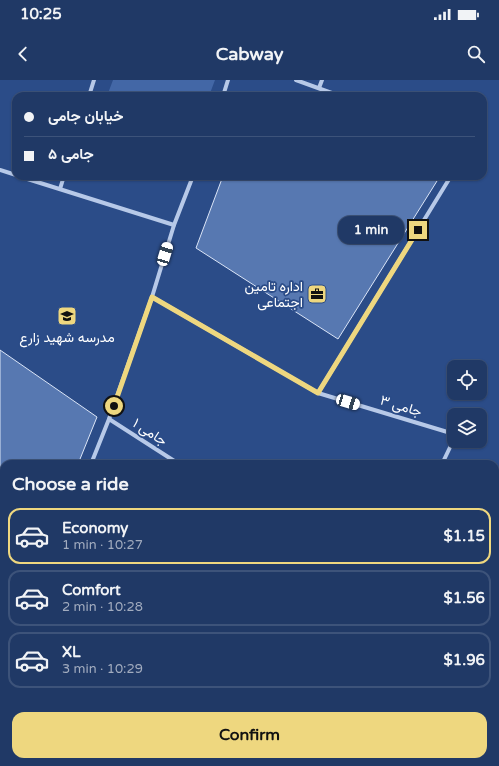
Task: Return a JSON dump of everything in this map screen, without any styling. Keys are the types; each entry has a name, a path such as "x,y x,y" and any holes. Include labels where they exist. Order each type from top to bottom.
{"street":[{"path":"90,92 94,80"},
{"path":"224,92 228,80"},
{"path":"296,80 330,92"},
{"path":"319,88 322,80"},
{"path":"0,170 12,174"},
{"path":"30,180 174,225"},
{"path":"60,189 63,180"},
{"path":"93,460 109,419 152,297 174,225 191,180"},
{"path":"318,393 449,180"},
{"name":"جامی ۳","path":"152,297 318,393 447,432"},
{"name":"جامی ۱","path":"109,419 173,460"},
{"path":"444,460 450,448"}],"shaded area":[{"path":"113,80 215,80 210,92 108,92"}],"building":[{"name":"اداره تامین اجتماعی","path":"222,180 437,181 338,339 196,248"},
{"path":"0,350 97,417 80,460 0,460"}],"place":[{"name":"اداره تامین اجتماعی","path":"317,294"},
{"name":"مدرسه شهید زارع","path":"67,316"}],"route":[{"path":"114,406 152,297 318,393 418,230"}]}
